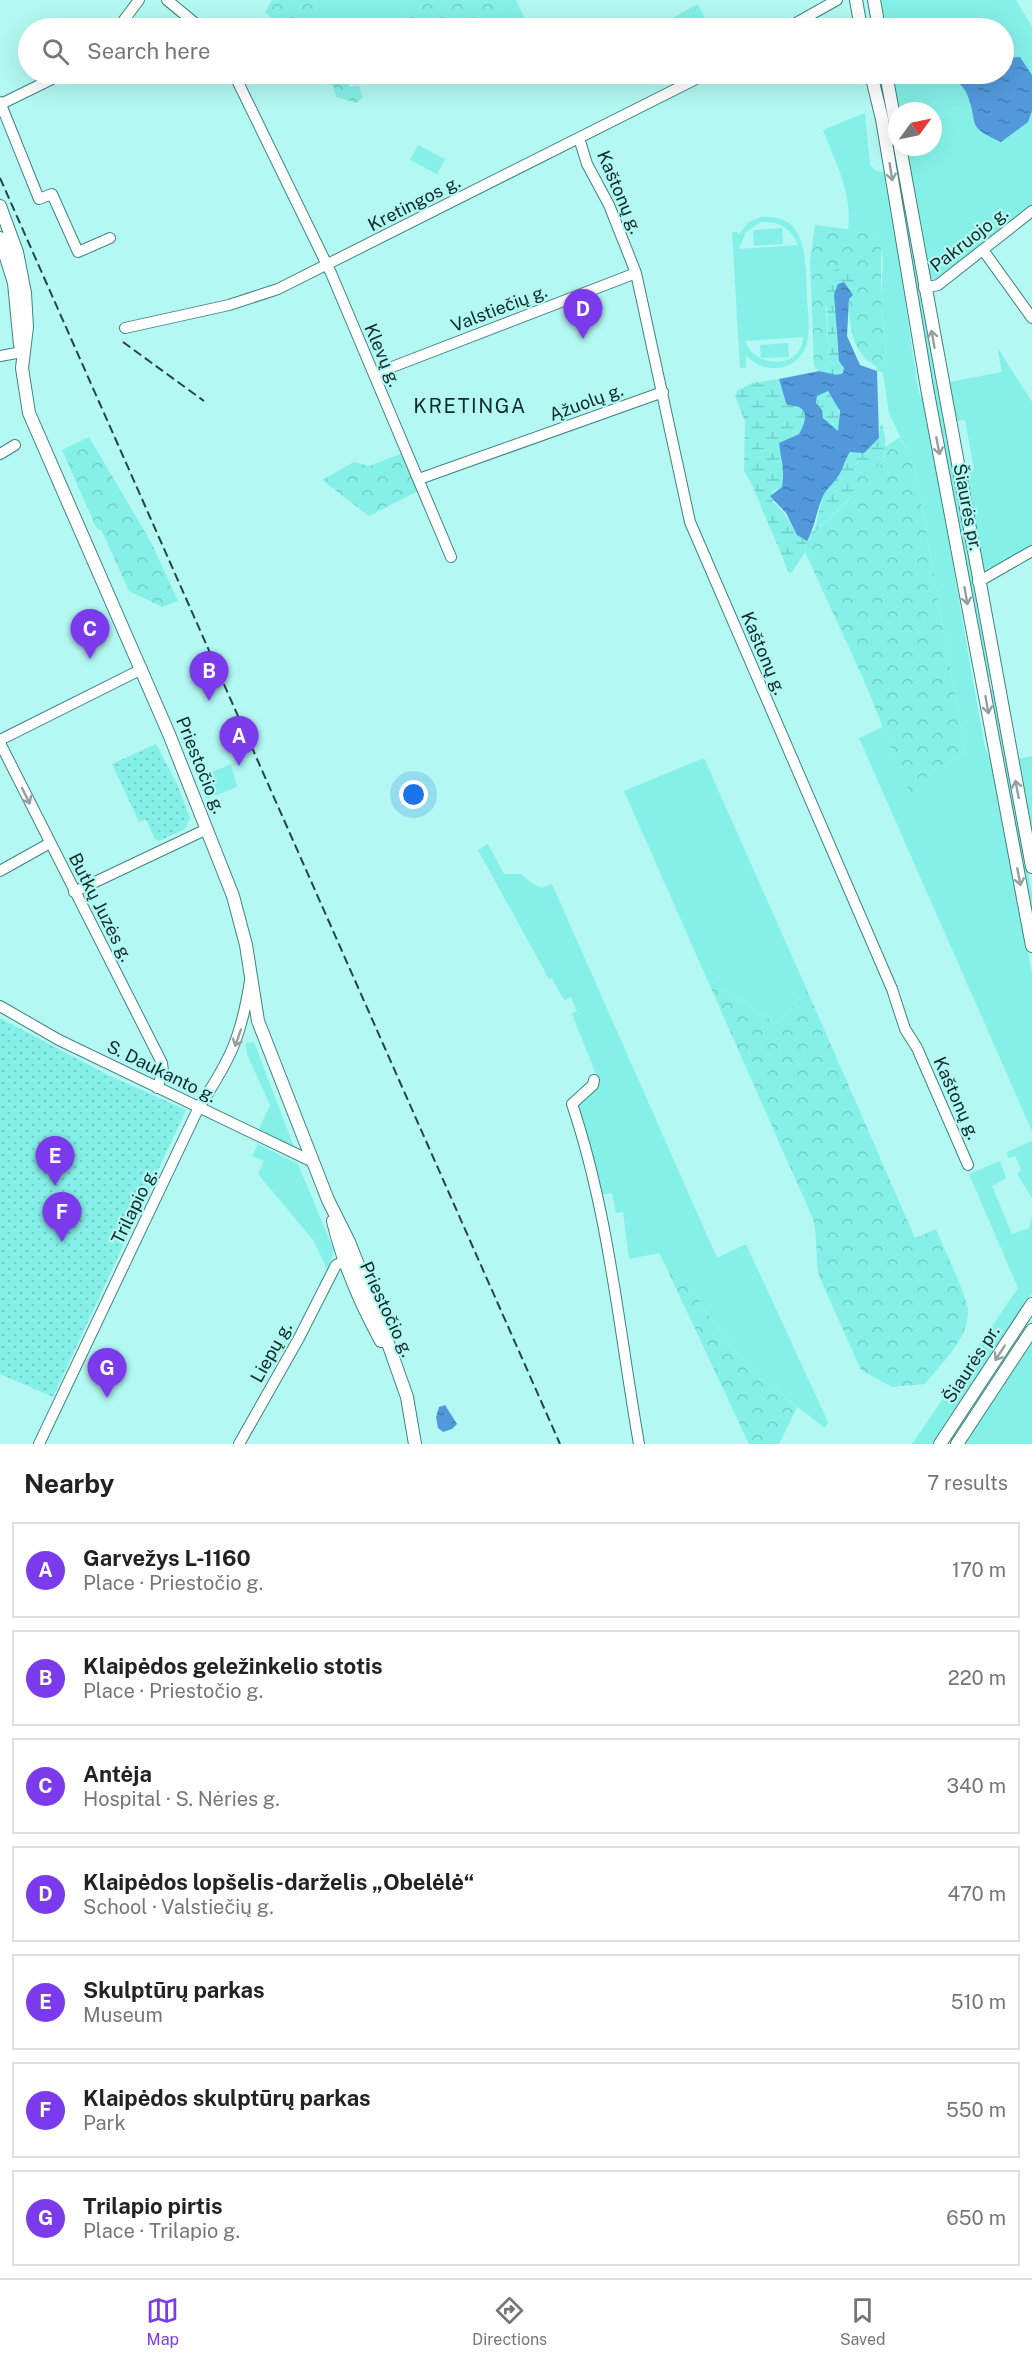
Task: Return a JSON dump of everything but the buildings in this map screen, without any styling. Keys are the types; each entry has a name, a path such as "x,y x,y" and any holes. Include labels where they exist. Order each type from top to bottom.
{"main road":[{"path":"856,0 859,18"},
{"path":"874,0 877,18"},
{"name":"Šiaurės pr.","path":"874,84 882,118 1032,946"},
{"path":"888,84 891,102"},
{"name":"Šiaurės pr.","path":"902,156 1032,867"},
{"path":"895,199 905,196 909,199"},
{"path":"0,206 16,252 25,292 27,327 22,352"},
{"path":"0,238 14,283 22,352"},
{"name":"Priestočio g.","path":"22,352 23,383 30,413 142,669 207,829 238,912 258,1021 350,1259 397,1372 412,1414 416,1444"},
{"path":"982,680 990,683 996,677"},
{"name":"Priestočio g.","path":"350,1259 353,1282 367,1317 397,1372"},
{"name":"Šiaurės pr.","path":"940,1444 1032,1304"},
{"name":"Šiaurės pr.","path":"957,1444 1032,1330"}],"street":[{"path":"126,18 140,0"},
{"path":"167,0 189,18"},
{"path":"805,18 837,0"},
{"path":"41,84 0,103 39,199 52,194 78,252 110,238"},
{"name":"Klevų g.","path":"239,84 327,265 451,557"},
{"name":"Kretingos g.","path":"124,328 249,300 327,265 686,84"},
{"name":"Kaštonų g.","path":"579,138 587,164 609,205 636,273 690,522 892,989 905,1029 917,1048 968,1165"},
{"name":"Pakruojo g.","path":"924,288 938,285 1032,212"},
{"path":"983,250 1032,318"},
{"name":"Valstiečių g.","path":"374,375 636,273"},
{"path":"0,356 22,352"},
{"name":"Ąžuolų g.","path":"419,479 663,392"},
{"path":"0,454 15,445"},
{"path":"978,582 1032,551"},
{"path":"0,741 142,669"},
{"name":"Butkų Juzės g.","path":"0,741 162,1063 163,1072 157,1088"},
{"path":"74,892 207,829"},
{"path":"0,871 50,843"},
{"name":"Trilapio g.","path":"39,1444 199,1107 227,1063 237,1041 250,981"},
{"name":"S. Daukanto g.","path":"0,1006 59,1040 313,1162"},
{"path":"594,1080 594,1085 572,1104 590,1158 602,1207 639,1444"},
{"name":"Liepų g.","path":"239,1444 336,1265 350,1259"},
{"path":"331,1276 353,1282"}],"green space":[{"path":"272,0 317,0 314,10 317,18 271,18 265,12"},
{"path":"317,0 408,0 400,18 312,18"},
{"path":"408,0 505,0 492,18 400,18"},
{"path":"505,0 516,0 524,18 492,18"},
{"path":"881,0 1016,0 1032,27 1032,206 940,278 934,280 927,275 907,156 942,156 942,102 897,102 894,84 1014,84 1014,18 884,18"},
{"path":"698,4 705,18 672,18"},
{"path":"326,84 359,86 363,98 356,103 336,97 333,85"},
{"path":"865,113 870,165 876,171 886,172 917,382 920,396 925,401 985,747 994,769 1032,974 1032,1131 859,738 883,727 911,795 932,771 965,753 915,468 889,413 883,372 877,371 876,366 882,364 886,354 881,298 883,261 878,233 848,230 848,204 845,191 838,166 823,130"},
{"path":"418,145 445,159 437,174 410,160"},
{"path":"904,200 991,675 989,679 986,678 938,418 902,201"},
{"path":"760,217 777,218 789,223 797,232 802,243 805,257 808,341 802,355 788,366 770,368 761,366 746,355 746,368 740,368 732,232 737,232 738,235 749,222","holes":["761,222 779,224 784,227 792,234 798,245 739,249 746,232","803,337 801,348 795,355 777,362 758,357 745,341"]},
{"path":"815,225 878,233 881,238 881,298 886,354 882,364 876,366 868,360 861,353 853,337 849,299 857,290 826,307 828,366 819,371 814,366 810,260"},
{"path":"782,228 783,244 754,246 753,230"},
{"path":"841,267 852,268 857,290 853,295 844,282 838,284 837,340 845,371 837,375 819,371 828,366 829,361 826,279 829,274"},
{"path":"788,343 789,357 761,358 760,345"},
{"path":"997,347 1032,402 1032,545 996,569 990,567 985,570 982,568 967,472 974,469 965,420 957,421 950,382 1002,372"},
{"path":"779,379 786,403 799,407 805,416 801,431 792,437 781,462 785,470 782,487 772,492 773,502 806,541 815,528 823,496 829,485 839,477 845,458 850,452 879,438 881,422 885,444 880,466 871,468 859,460 854,466 856,491 807,541 805,552 789,573 744,471 745,421 735,396 737,391 752,383"},
{"path":"825,391 834,398 838,408 840,420 838,431 826,421 818,406 817,396"},
{"path":"89,437 152,544 178,601 162,607 129,591 102,531 96,527 62,450"},
{"path":"900,437 915,468 965,753 932,771 911,796 863,678 805,552 807,541 849,499 854,466 860,460 867,464 885,457 885,447"},
{"path":"403,453 420,490 369,516 322,480 354,462 369,466"},
{"path":"994,689 1032,894 1032,923 987,690"},
{"path":"156,744 178,786 190,818 185,829 159,841 155,839 146,819 139,822 112,764"},
{"path":"1032,756 1032,841 1017,759"},
{"path":"704,758 807,990 777,1024 707,979 624,791"},
{"path":"231,764 237,787 206,799 198,778"},
{"path":"488,844 504,874 521,874 542,888 552,884 717,1258 746,1244 828,1422 825,1428 751,1371 705,1311 669,1251 629,1259 623,1212 616,1213 612,1193 601,1195 596,1167 576,1106 598,1079 572,1014 577,1011 571,997 564,1000 552,978 549,979 478,850"},
{"path":"707,979 777,1024 807,990 915,1238 936,1229 960,1284 968,1313 967,1323 958,1342 925,1384 892,1387 861,1370 819,1276 813,1219"},
{"path":"0,1018 106,1074 186,1110 53,1397 0,1374"},
{"path":"254,1042 294,1147 258,1131 270,1105 247,1054 246,1043"},
{"path":"1032,1141 1032,1198 1017,1174 1021,1170 1015,1156 1008,1158 1007,1152"},
{"path":"258,1144 298,1164 334,1251 322,1286 319,1283 327,1270 314,1241 258,1174 264,1161 252,1156"},
{"path":"1000,1161 1006,1178 992,1186 1012,1234 1029,1228 1032,1216 1032,1293 933,1444 912,1444 1018,1288 969,1174"},
{"path":"669,1250 705,1311 751,1371 797,1407 779,1444 749,1444 659,1252"},
{"path":"1032,1341 1032,1444 963,1444"}],"water":[{"path":"1014,57 1020,57 1032,75 1032,111 1028,122 1001,142 977,128 971,105 960,84 1014,84"},
{"path":"844,282 853,295 849,299 847,336 860,365 877,371 879,438 864,453 850,452 839,475 823,496 807,541 797,535 786,513 770,496 782,487 783,469 779,443 799,434 805,420 804,413 799,407 786,403 779,379 819,371 837,375 843,373 844,368 839,361 834,294 838,284","holes":["828,391 840,411 838,431 823,418 822,410 816,403 817,396"]},
{"path":"445,1405 457,1424 452,1429 443,1432 438,1428 436,1417 439,1407"}],"railway":[{"path":"0,178 560,1444"},
{"path":"123,342 204,401"}],"place":[{"name":"Klaipėdos lopšelis-darželis „Obelėlė“","path":"583,339"},
{"name":"Antėja","path":"90,659"},
{"name":"Klaipėdos geležinkelio stotis","path":"209,701"},
{"name":"Garvežys L-1160","path":"239,766"},
{"name":"Skulptūrų parkas","path":"55,1186"},
{"name":"Klaipėdos skulptūrų parkas","path":"62,1242"},
{"name":"Trilapio pirtis","path":"107,1398"}],"district":[{"name":"KRETINGA","path":"470,406"}]}
